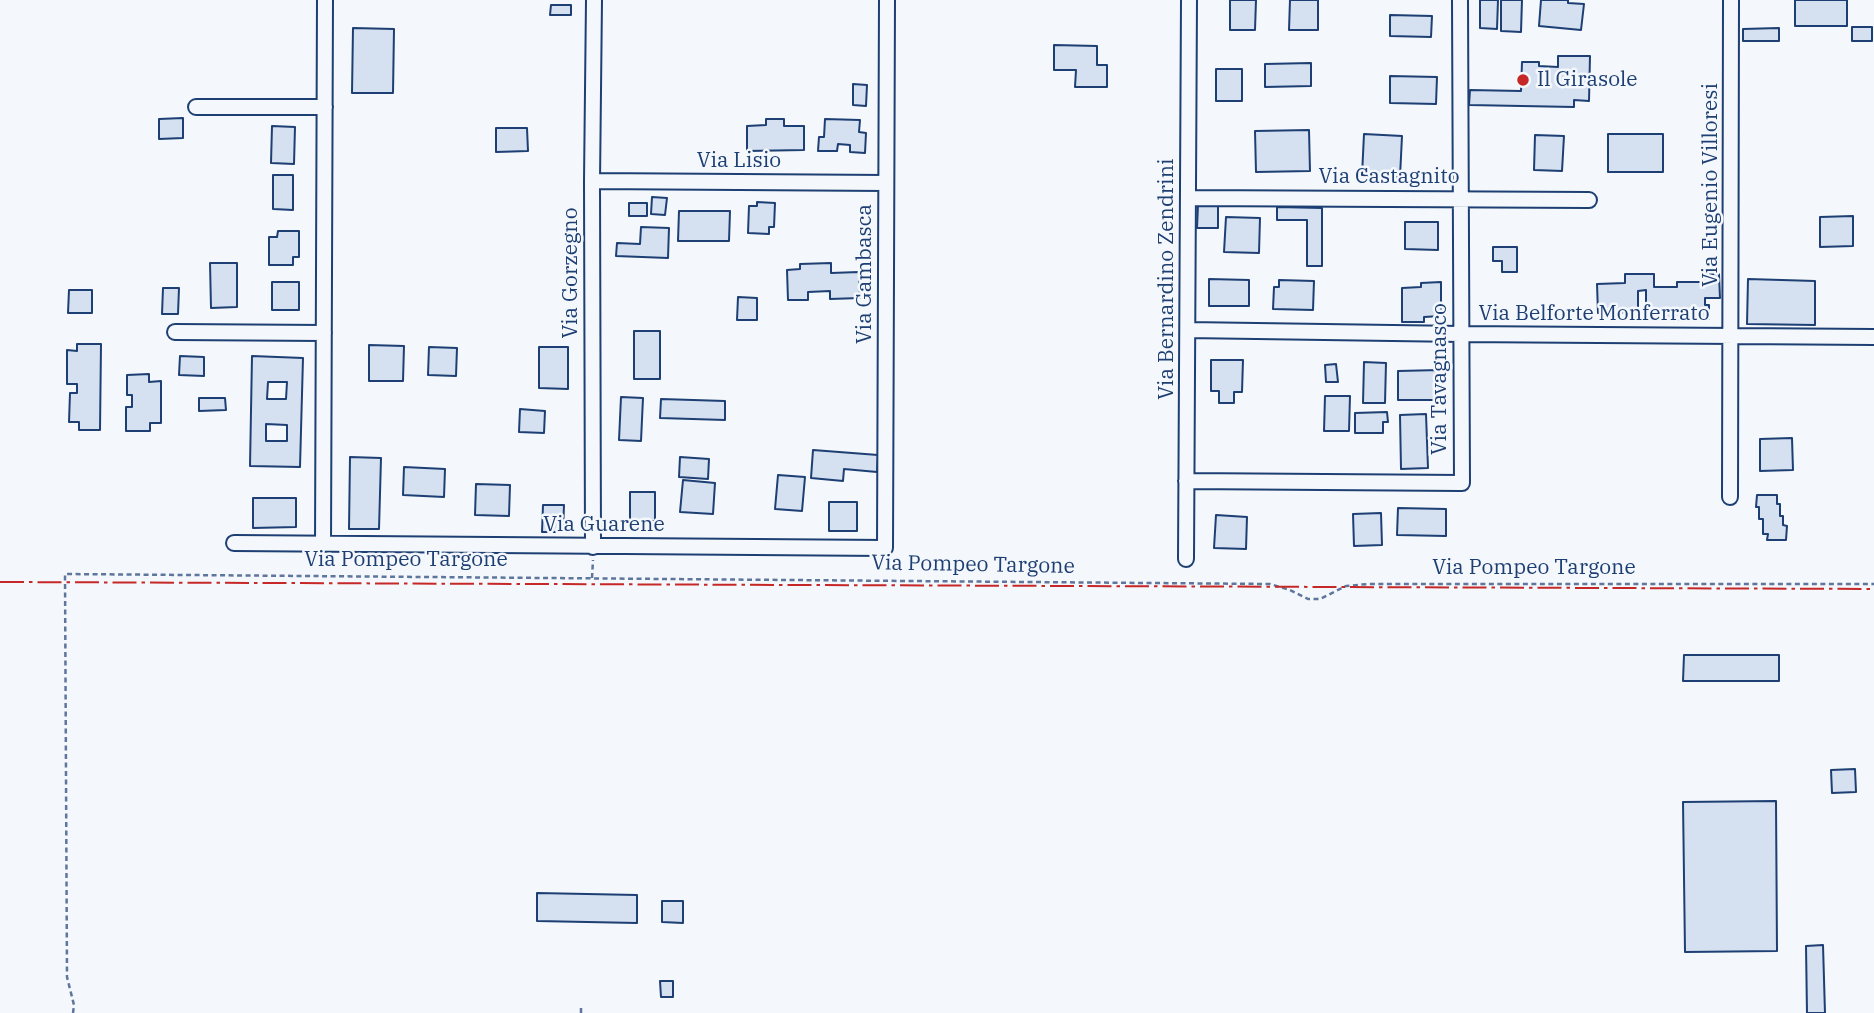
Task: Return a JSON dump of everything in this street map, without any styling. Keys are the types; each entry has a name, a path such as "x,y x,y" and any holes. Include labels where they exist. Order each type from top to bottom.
{"street":[{"path":"323,544 325,0"},
{"name":"Via Gorzegno","path":"593,547 594,0"},
{"name":"Via Gambasca","path":"885,548 887,0"},
{"name":"Via Bernardino Zendrini","path":"1186,559 1189,0"},
{"name":"Via Tavagnasco","path":"1186,481 1462,483 1460,0"},
{"name":"Via Eugenio Villoresi","path":"1730,497 1731,0"},
{"path":"195,107 324,107"},
{"name":"Via Lisio","path":"592,181 886,183"},
{"name":"Via Castagnito","path":"1189,198 1589,200"},
{"name":"Via Belforte Monferrato","path":"1188,330 1874,337"},
{"path":"175,332 324,333"},
{"name":"Via Guarene","path":"234,543 885,548"}],"path":[{"name":"Via Pompeo Targone","path":"73,1013 74,1005 67,977 65,574 1270,584 1308,599 1320,598 1346,586 1368,584 1874,584"},
{"path":"581,1007 581,1013"}],"building":[{"path":"1230,0 1256,0 1255,30 1230,30"},
{"path":"1290,0 1318,0 1318,30 1289,30"},
{"path":"1480,0 1498,0 1497,29 1480,28"},
{"path":"1501,0 1522,0 1521,32 1501,31"},
{"path":"1541,0 1568,0 1568,3 1584,4 1581,30 1539,26"},
{"path":"1795,0 1847,0 1847,26 1795,26"},
{"path":"551,5 571,5 571,15 550,15"},
{"path":"1390,15 1432,16 1431,37 1390,36"},
{"path":"1852,27 1872,27 1872,41 1852,41"},
{"path":"353,28 394,29 393,93 352,93"},
{"path":"1779,28 1779,41 1743,41 1743,29"},
{"path":"1054,45 1097,46 1097,65 1107,65 1107,87 1075,87 1076,70 1054,70"},
{"path":"1558,56 1590,56 1589,101 1574,100 1574,107 1469,105 1470,90 1521,91 1522,62 1539,62 1539,66 1558,67"},
{"path":"1311,63 1311,86 1265,87 1265,64"},
{"path":"1216,69 1242,69 1242,101 1216,101"},
{"path":"1390,76 1437,77 1436,104 1390,103"},
{"path":"853,84 867,85 866,106 853,105"},
{"path":"183,118 183,138 159,139 159,119"},
{"path":"766,119 784,119 784,126 804,126 804,150 747,151 747,126 766,125"},
{"path":"825,119 860,120 859,132 866,133 865,153 850,152 850,145 838,144 837,151 818,151 819,137 824,137"},
{"path":"272,126 295,127 294,164 271,163"},
{"path":"496,128 527,128 528,151 496,152"},
{"path":"1309,130 1310,171 1256,172 1255,131"},
{"path":"1364,134 1402,136 1400,177 1362,175"},
{"path":"1608,134 1663,134 1663,172 1608,172"},
{"path":"1535,135 1564,136 1562,171 1534,170"},
{"path":"273,175 293,175 293,210 273,209"},
{"path":"652,197 667,198 665,215 651,214"},
{"path":"757,202 775,203 774,227 769,227 769,234 748,233 749,206 757,206"},
{"path":"629,203 647,203 647,216 629,216"},
{"path":"1198,205 1218,205 1218,228 1197,228"},
{"path":"1277,207 1322,208 1322,266 1307,266 1307,220 1277,220"},
{"path":"679,211 730,211 729,241 678,241"},
{"path":"1853,216 1853,246 1820,247 1820,217"},
{"path":"1226,217 1260,218 1259,253 1224,252"},
{"path":"1405,222 1438,222 1438,250 1405,249"},
{"path":"641,227 669,228 668,258 616,256 617,243 640,244"},
{"path":"278,231 299,231 299,257 293,257 293,265 269,265 269,237 277,237"},
{"path":"1493,247 1517,247 1517,272 1502,272 1502,261 1493,261"},
{"path":"210,263 237,263 237,307 211,308"},
{"path":"831,263 831,273 859,272 860,298 830,299 830,291 808,292 808,300 788,300 787,270 800,269 800,264"},
{"path":"1625,274 1654,274 1654,287 1677,287 1677,282 1703,282 1703,274 1719,274 1720,298 1705,298 1705,305 1709,305 1709,319 1646,320 1646,290 1638,291 1638,312 1598,313 1597,284 1625,283"},
{"path":"1209,279 1249,280 1249,306 1209,306"},
{"path":"1748,279 1815,281 1815,325 1747,324"},
{"path":"1279,280 1314,281 1313,310 1273,309 1274,287 1279,287"},
{"path":"272,282 299,282 299,310 272,310"},
{"path":"1441,282 1441,316 1424,317 1424,322 1402,322 1402,288"},
{"path":"163,288 179,288 178,314 162,314"},
{"path":"69,290 92,290 92,313 68,313"},
{"path":"738,297 757,298 757,320 737,320"},
{"path":"634,331 660,331 660,379 634,379"},
{"path":"77,344 101,344 100,430 79,430 79,422 69,422 70,393 77,393 77,384 67,384 67,350 77,351"},
{"path":"369,345 404,346 403,381 369,381"},
{"path":"429,347 457,348 456,376 428,375"},
{"path":"539,347 568,347 568,389 539,388"},
{"path":"180,356 204,357 204,376 179,375"},
{"path":"252,356 303,358 300,467 250,466","holes":["268,382 287,382 286,399 267,399","266,424 287,425 287,441 266,441"]},
{"path":"1211,360 1243,360 1242,392 1234,392 1234,403 1219,403 1219,391 1211,391"},
{"path":"1364,362 1386,363 1385,403 1363,403"},
{"path":"1336,364 1338,382 1326,382 1325,365"},
{"path":"1440,370 1440,400 1398,400 1398,371"},
{"path":"149,374 149,382 161,381 161,423 150,423 150,431 126,431 126,407 132,407 132,395 127,395 127,375"},
{"path":"1325,396 1350,396 1349,431 1324,431"},
{"path":"621,397 643,398 641,441 619,440"},
{"path":"199,398 225,398 226,410 199,411"},
{"path":"661,399 725,401 725,420 660,418"},
{"path":"520,409 545,411 544,433 519,432"},
{"path":"1387,412 1388,422 1383,422 1383,433 1355,433 1355,413"},
{"path":"1426,414 1428,468 1401,469 1400,415"},
{"path":"1792,438 1793,470 1760,471 1760,439"},
{"path":"813,450 878,455 877,472 844,469 843,481 811,478"},
{"path":"350,457 381,458 379,529 349,529"},
{"path":"680,457 709,459 708,479 679,477"},
{"path":"404,467 445,469 444,497 403,495"},
{"path":"778,475 805,477 802,511 775,509"},
{"path":"683,480 715,483 713,514 680,512"},
{"path":"476,484 510,485 509,516 475,515"},
{"path":"630,492 655,492 655,521 630,521"},
{"path":"1757,495 1777,495 1780,516 1783,516 1783,525 1787,526 1786,540 1767,540 1768,534 1763,534 1763,519 1759,519 1759,507 1756,507"},
{"path":"253,498 296,498 296,527 253,528"},
{"path":"829,502 857,502 857,531 829,531"},
{"path":"543,505 564,505 563,532 542,532"},
{"path":"1398,508 1446,509 1446,536 1397,535"},
{"path":"1381,513 1382,545 1354,546 1353,514"},
{"path":"1216,515 1247,517 1246,549 1214,548"},
{"path":"1684,655 1779,655 1779,681 1683,681"},
{"path":"1855,769 1856,792 1832,793 1831,770"},
{"path":"1776,801 1777,951 1685,952 1683,802"},
{"path":"537,893 637,895 637,923 537,921"},
{"path":"662,901 683,901 683,923 662,922"},
{"path":"1823,945 1825,1013 1807,1013 1806,946"},
{"path":"660,981 673,981 673,997 661,997"}],"power":[{"path":"0,582 1874,589"}],"place":[{"name":"Il Girasole","path":"1523,80"}]}
